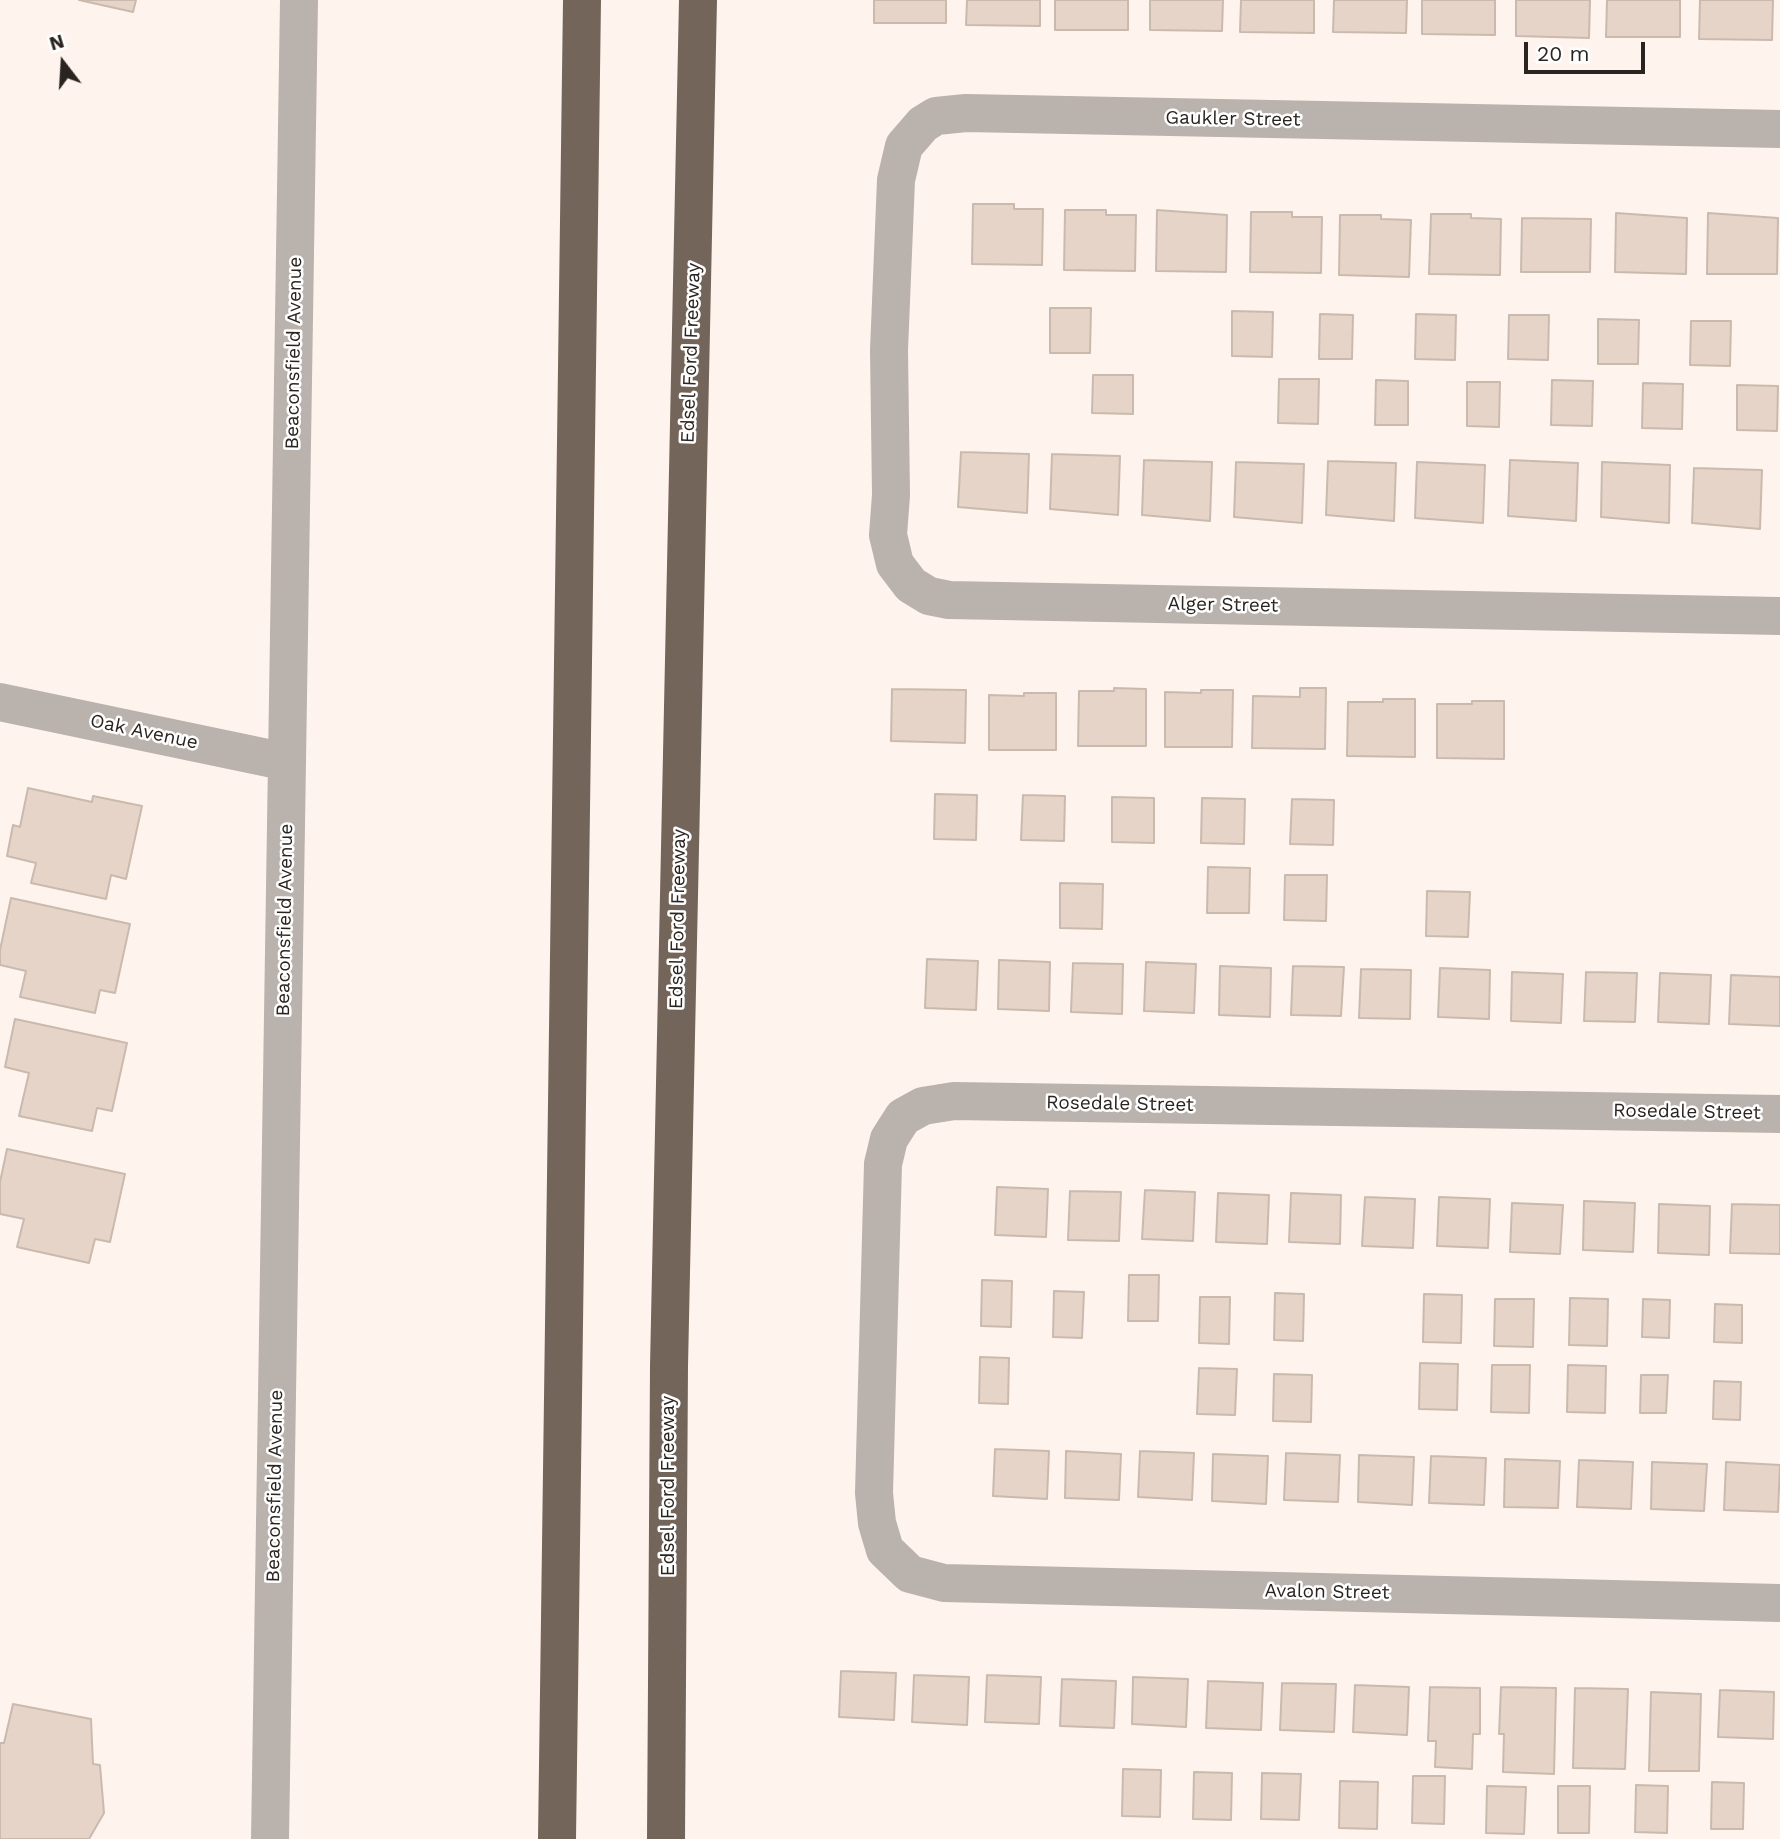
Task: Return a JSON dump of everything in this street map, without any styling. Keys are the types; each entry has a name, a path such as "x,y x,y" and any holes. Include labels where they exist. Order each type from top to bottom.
{"highway":[{"path":"569,0 581,83"},
{"path":"557,1839 582,0"},
{"name":"Edsel Ford Freeway","path":"666,1839 669,1366 698,0"}],"street":[{"name":"Beaconsfield Avenue","path":"270,1839 299,0"},
{"name":"Gaukler Street","path":"889,350 899,158 914,133 936,116 966,113 1780,130"},
{"name":"Alger Street","path":"889,350 891,495 888,535 891,554 911,585 929,596 949,600 1780,616"},
{"name":"Oak Avenue","path":"0,702 287,762"},
{"name":"Rosedale Street","path":"885,1550 877,1523 874,1493 883,1164 889,1139 903,1117 923,1106 954,1101 1780,1114"},
{"name":"Avalon Street","path":"885,1550 910,1574 944,1583 1780,1603"}],"building":[{"path":"79,0 136,0 133,12"},
{"path":"874,0 946,0 946,23 874,23"},
{"path":"967,0 1040,0 1040,26 966,25"},
{"path":"1055,0 1128,0 1128,30 1055,30"},
{"path":"1150,0 1223,0 1222,31 1150,30"},
{"path":"1241,0 1314,0 1314,33 1240,32"},
{"path":"1334,0 1407,0 1406,33 1333,32"},
{"path":"1422,0 1495,0 1495,35 1422,34"},
{"path":"1516,0 1590,0 1589,38 1516,36"},
{"path":"1607,0 1680,0 1680,37 1606,37"},
{"path":"1700,0 1773,0 1772,40 1699,39"},
{"path":"973,204 1014,204 1014,209 1043,209 1042,265 972,264"},
{"path":"1065,210 1106,210 1106,215 1136,215 1135,271 1064,270"},
{"path":"1157,210 1227,215 1226,272 1156,271"},
{"path":"1251,212 1292,212 1292,217 1322,217 1321,273 1250,272"},
{"path":"1616,213 1687,218 1686,274 1615,272"},
{"path":"1708,213 1778,218 1777,274 1707,274"},
{"path":"1431,214 1471,214 1471,218 1501,219 1500,275 1429,274"},
{"path":"1340,215 1381,215 1381,219 1411,220 1409,277 1339,275"},
{"path":"1522,218 1591,219 1590,272 1521,272"},
{"path":"1050,308 1091,308 1090,353 1050,353"},
{"path":"1232,311 1273,312 1272,357 1232,356"},
{"path":"1320,314 1353,315 1352,359 1319,359"},
{"path":"1416,314 1456,315 1455,360 1415,359"},
{"path":"1509,315 1549,315 1548,360 1508,359"},
{"path":"1598,319 1639,320 1638,364 1598,364"},
{"path":"1691,321 1731,321 1730,366 1690,365"},
{"path":"1093,375 1133,375 1133,414 1092,413"},
{"path":"1279,379 1319,379 1318,424 1278,423"},
{"path":"1376,380 1408,381 1408,425 1375,425"},
{"path":"1552,380 1593,381 1592,426 1551,425"},
{"path":"1467,382 1500,382 1499,427 1467,426"},
{"path":"1643,383 1683,384 1682,429 1642,428"},
{"path":"1737,385 1778,386 1777,431 1737,430"},
{"path":"961,452 1029,454 1027,513 958,507"},
{"path":"1052,454 1120,456 1118,515 1050,509"},
{"path":"1144,460 1212,462 1210,521 1142,515"},
{"path":"1510,460 1578,463 1576,521 1508,516"},
{"path":"1328,461 1396,463 1394,521 1326,515"},
{"path":"1236,462 1304,464 1302,523 1234,517"},
{"path":"1417,462 1485,465 1483,523 1415,518"},
{"path":"1602,462 1670,465 1669,523 1601,517"},
{"path":"1694,468 1762,470 1760,529 1692,523"},
{"path":"1114,688 1146,689 1146,746 1078,746 1079,691 1114,691"},
{"path":"1300,688 1326,688 1325,749 1252,748 1253,696 1300,697"},
{"path":"892,689 966,690 965,743 891,741"},
{"path":"1201,690 1233,690 1232,747 1165,747 1165,692 1201,693"},
{"path":"1024,693 1056,693 1056,750 989,750 989,695 1024,696"},
{"path":"1383,699 1415,699 1415,757 1347,756 1348,702 1383,702"},
{"path":"1472,701 1504,701 1504,759 1437,758 1437,704 1472,704"},
{"path":"28,788 92,802 93,796 142,806 126,879 111,875 106,899 31,883 36,863 7,856 13,825 20,827"},
{"path":"935,794 977,795 976,840 934,839"},
{"path":"1023,795 1065,796 1064,841 1021,840"},
{"path":"1112,797 1154,798 1154,843 1112,842"},
{"path":"1202,798 1245,799 1244,844 1201,843"},
{"path":"1292,799 1334,800 1333,845 1290,844"},
{"path":"1208,867 1250,868 1249,913 1207,913"},
{"path":"1285,875 1327,875 1326,921 1284,920"},
{"path":"1060,883 1103,884 1102,929 1060,928"},
{"path":"1427,891 1470,892 1468,937 1426,936"},
{"path":"11,898 130,924 115,993 100,990 95,1013 20,997 26,971 0,965 0,950"},
{"path":"927,959 978,961 976,1010 925,1008"},
{"path":"999,960 1050,962 1049,1011 998,1009"},
{"path":"1146,962 1196,964 1194,1013 1144,1011"},
{"path":"1073,963 1123,964 1122,1014 1071,1012"},
{"path":"1220,966 1271,968 1270,1017 1219,1015"},
{"path":"1293,966 1344,967 1341,1016 1291,1015"},
{"path":"1440,968 1490,970 1489,1019 1438,1017"},
{"path":"1361,969 1411,970 1410,1019 1359,1018"},
{"path":"1512,972 1563,974 1561,1023 1511,1021"},
{"path":"1586,972 1637,973 1635,1022 1584,1021"},
{"path":"1660,973 1711,975 1709,1024 1658,1022"},
{"path":"1731,975 1780,977 1780,1026 1729,1024"},
{"path":"15,1019 127,1043 112,1111 97,1108 92,1131 19,1116 29,1073 5,1067"},
{"path":"7,1149 125,1174 110,1242 95,1239 89,1263 17,1247 24,1219 0,1214 0,1182"},
{"path":"997,1187 1048,1189 1046,1237 995,1235"},
{"path":"1145,1190 1195,1192 1193,1241 1142,1239"},
{"path":"1070,1191 1121,1192 1119,1241 1068,1240"},
{"path":"1218,1193 1269,1195 1267,1244 1216,1242"},
{"path":"1291,1193 1341,1195 1340,1244 1289,1242"},
{"path":"1365,1197 1415,1199 1413,1248 1362,1246"},
{"path":"1439,1197 1490,1199 1488,1248 1437,1246"},
{"path":"1584,1201 1635,1203 1633,1252 1583,1250"},
{"path":"1512,1203 1563,1205 1560,1254 1510,1252"},
{"path":"1659,1204 1710,1206 1709,1255 1658,1253"},
{"path":"1732,1204 1780,1205 1780,1254 1730,1253"},
{"path":"1129,1275 1159,1275 1158,1321 1128,1321"},
{"path":"982,1280 1012,1281 1011,1327 981,1326"},
{"path":"1054,1291 1084,1292 1082,1338 1053,1337"},
{"path":"1275,1293 1304,1294 1303,1341 1274,1340"},
{"path":"1424,1294 1462,1295 1461,1343 1423,1342"},
{"path":"1200,1297 1230,1297 1229,1344 1199,1343"},
{"path":"1570,1298 1608,1299 1607,1346 1569,1345"},
{"path":"1495,1299 1534,1299 1533,1347 1494,1346"},
{"path":"1643,1299 1670,1300 1669,1338 1642,1337"},
{"path":"1715,1304 1742,1305 1742,1343 1714,1342"},
{"path":"980,1357 1009,1358 1008,1404 979,1403"},
{"path":"1420,1363 1458,1364 1457,1410 1419,1409"},
{"path":"1492,1365 1530,1365 1529,1413 1491,1412"},
{"path":"1568,1365 1606,1366 1605,1413 1567,1412"},
{"path":"1199,1368 1237,1369 1235,1415 1197,1414"},
{"path":"1274,1374 1312,1375 1311,1422 1273,1421"},
{"path":"1641,1375 1668,1375 1666,1413 1640,1413"},
{"path":"1714,1381 1741,1382 1740,1420 1713,1419"},
{"path":"995,1449 1049,1451 1047,1499 993,1496"},
{"path":"1066,1451 1121,1454 1119,1500 1065,1498"},
{"path":"1140,1451 1194,1453 1192,1500 1138,1497"},
{"path":"1286,1453 1340,1455 1338,1502 1284,1500"},
{"path":"1213,1454 1268,1456 1266,1504 1212,1501"},
{"path":"1359,1455 1414,1457 1412,1505 1358,1502"},
{"path":"1431,1456 1486,1458 1484,1505 1429,1503"},
{"path":"1505,1459 1560,1461 1558,1508 1504,1507"},
{"path":"1579,1460 1633,1462 1631,1509 1577,1507"},
{"path":"1652,1462 1707,1464 1704,1511 1651,1509"},
{"path":"1726,1462 1780,1465 1778,1512 1724,1510"},
{"path":"841,1671 896,1673 894,1720 839,1717"},
{"path":"914,1675 969,1677 967,1725 912,1722"},
{"path":"987,1675 1041,1677 1039,1724 985,1722"},
{"path":"1133,1677 1188,1679 1186,1727 1132,1724"},
{"path":"1062,1679 1116,1681 1114,1728 1060,1726"},
{"path":"1208,1681 1263,1683 1261,1730 1206,1728"},
{"path":"1282,1683 1336,1684 1334,1732 1280,1730"},
{"path":"1355,1685 1409,1687 1407,1735 1353,1732"},
{"path":"1430,1687 1480,1688 1480,1734 1473,1734 1472,1769 1435,1767 1436,1741 1428,1741"},
{"path":"1501,1687 1556,1688 1554,1774 1503,1772 1504,1734 1499,1734"},
{"path":"1575,1688 1628,1689 1625,1769 1573,1768"},
{"path":"1720,1690 1774,1692 1773,1739 1718,1737"},
{"path":"1651,1692 1701,1694 1699,1771 1649,1771"},
{"path":"13,1704 91,1719 93,1764 100,1765 104,1813 89,1839 0,1839 0,1743 4,1743"},
{"path":"1123,1769 1161,1770 1160,1817 1122,1816"},
{"path":"1194,1772 1232,1773 1231,1820 1193,1819"},
{"path":"1262,1773 1301,1774 1299,1820 1261,1819"},
{"path":"1413,1776 1445,1776 1444,1824 1412,1823"},
{"path":"1340,1781 1378,1782 1377,1829 1339,1828"},
{"path":"1712,1782 1744,1783 1743,1829 1711,1829"},
{"path":"1636,1785 1668,1786 1667,1833 1635,1832"},
{"path":"1487,1786 1526,1787 1524,1834 1486,1833"},
{"path":"1558,1786 1590,1786 1589,1833 1558,1833"}]}
